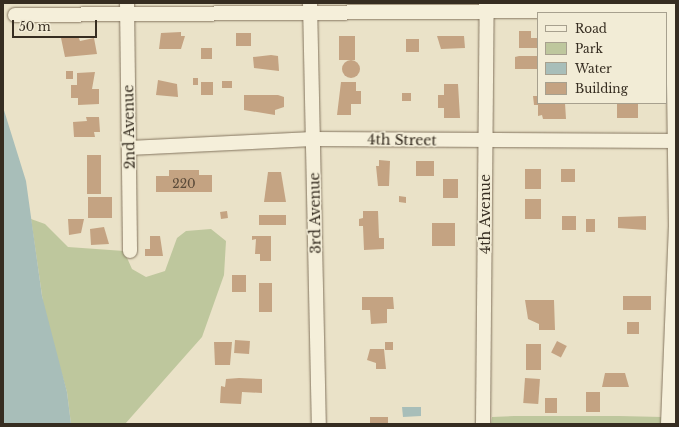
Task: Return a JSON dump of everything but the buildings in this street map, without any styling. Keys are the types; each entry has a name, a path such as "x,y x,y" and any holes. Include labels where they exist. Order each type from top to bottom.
{"street":[{"path":"15,15 127,8 674,8 675,272 668,424"},
{"name":"2nd Avenue","path":"127,8 130,251"},
{"name":"3rd Avenue","path":"310,8 319,424"},
{"name":"4th Avenue","path":"483,424 486,8"},
{"name":"4th Street","path":"129,148 313,139 486,142 675,141"}],"green space":[{"path":"31,219 45,224 68,247 124,251 132,269 146,277 165,271 177,238 186,231 211,229 226,241 224,275 202,337 125,424 71,424 67,392 45,316"},
{"path":"492,417 663,417 663,424 491,424"}],"water":[{"path":"3,107 26,181 42,296 67,392 71,424 3,424"},
{"path":"402,407 421,407 421,416 403,417"}]}
